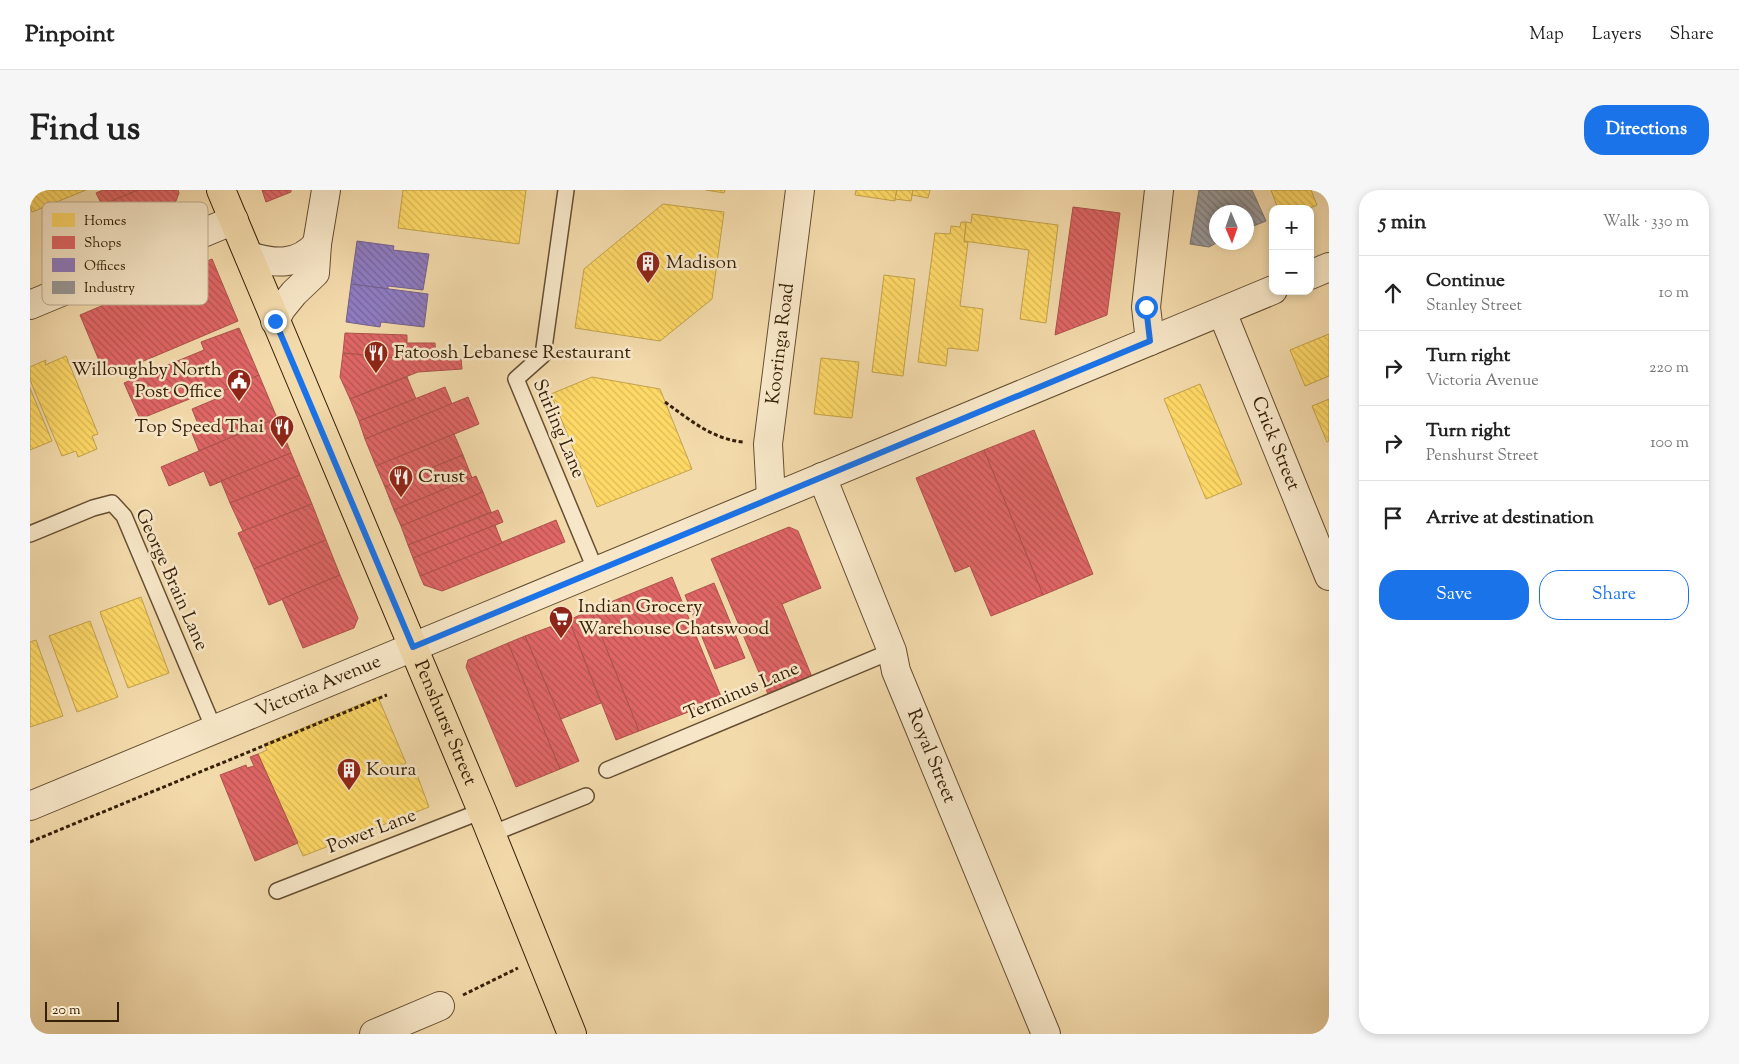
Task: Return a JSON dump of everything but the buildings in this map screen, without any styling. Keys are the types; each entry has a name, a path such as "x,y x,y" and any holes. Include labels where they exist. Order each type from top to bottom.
{"main road":[{"name":"Penshurst Street","path":"221,190 413,647 572,1034"}],"street":[{"path":"275,321 281,309 291,297 315,273 326,190"},
{"name":"Kooringa Road","path":"772,498 768,444 800,190"},
{"path":"1150,341 1146,307 1159,190"},
{"path":"208,231 234,220"},
{"path":"249,256 270,261 290,261 309,254 318,244"},
{"path":"1314,273 1329,267"},
{"name":"Victoria Avenue","path":"30,806 1269,292"},
{"path":"30,305 42,300"},
{"name":"Crick Street","path":"1222,312 1329,576"},
{"name":"Royal Street","path":"822,477 892,651 896,671 1046,1034"},
{"path":"374,1034 440,1006"}],"lane":[{"name":"Stirling Lane","path":"566,190 543,355 516,379 596,571"},
{"name":"George Brain Lane","path":"30,534 93,508 112,503 124,516 214,729"},
{"name":"Terminus Lane","path":"608,770 892,651"},
{"path":"486,823 586,796"},
{"name":"Power Lane","path":"277,891 486,823"}],"path":[{"path":"665,402 706,432 728,441 768,444"},
{"path":"30,842 387,695"},
{"path":"440,1006 541,958"}],"place":[{"name":"Madison","path":"648,284"},
{"name":"Fatoosh Lebanese Restaurant","path":"376,374"},
{"name":"Willoughby North Post Office","path":"239,402"},
{"name":"Top Speed Thai","path":"282,448"},
{"name":"Crust","path":"401,498"},
{"name":"Indian Grocery Warehouse Chatswood","path":"561,639"},
{"name":"Koura","path":"349,791"}],"route":[{"path":"275,321 413,647 1150,341 1146,307"}]}
